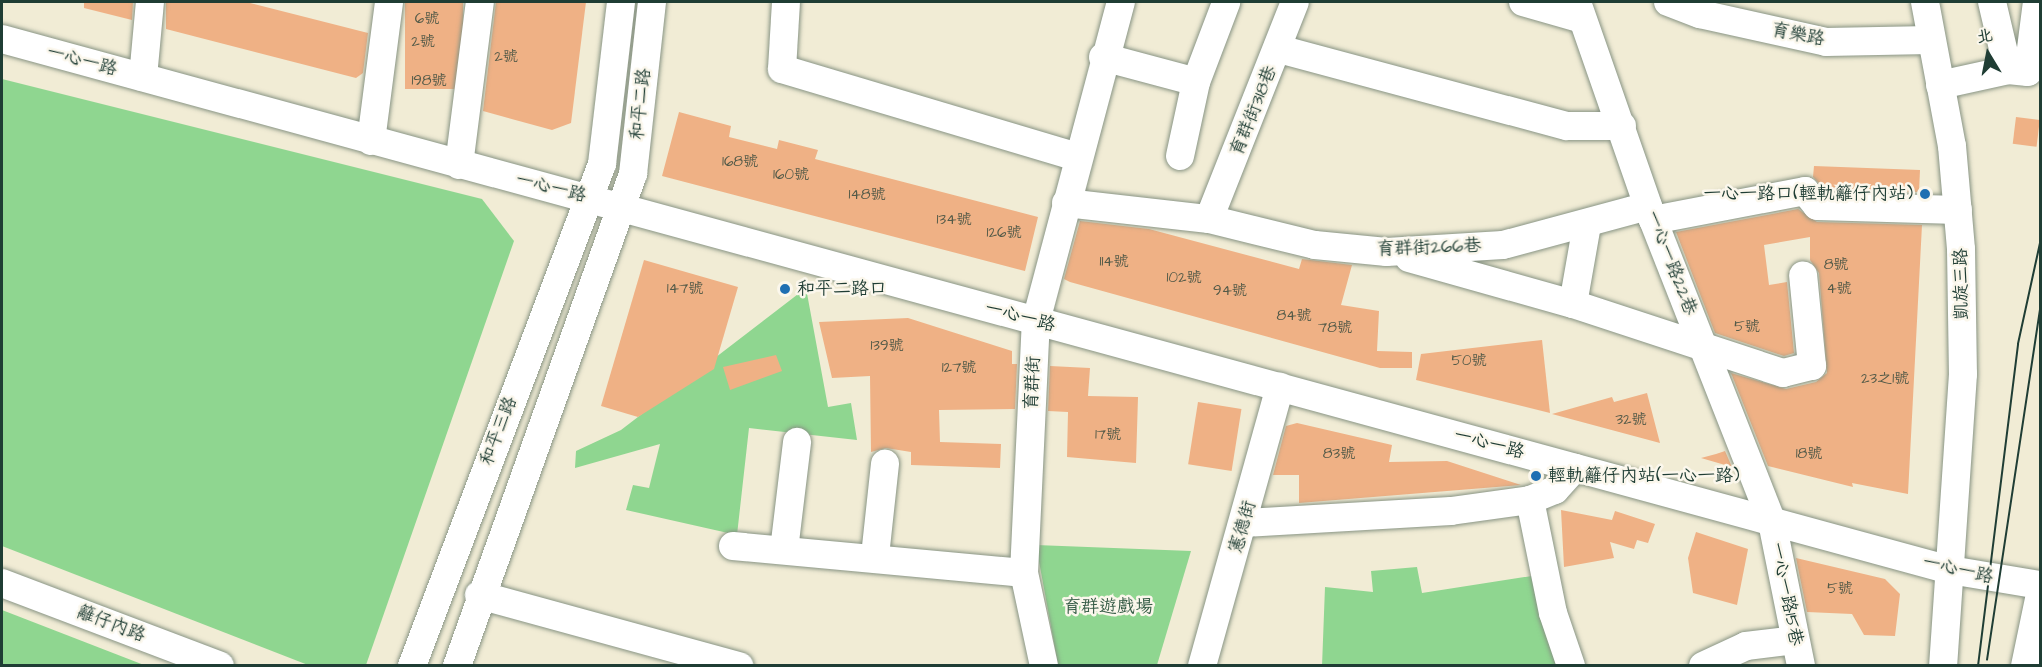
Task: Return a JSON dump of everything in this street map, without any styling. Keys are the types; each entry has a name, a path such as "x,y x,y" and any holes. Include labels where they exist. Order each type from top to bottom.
{"street":[{"path":"143,77 150,2"},
{"path":"371,141 389,2"},
{"path":"459,165 480,2"},
{"name":"和平二路","path":"589,198 602,164 621,2"},
{"name":"和平二路","path":"624,206 633,174 652,2"},
{"path":"786,2 782,69 1078,157"},
{"name":"育群街","path":"1044,666 1024,573 1036,321 1103,57 1121,2"},
{"name":"育群街318巷","path":"1209,219 1279,49 1295,2"},
{"path":"1523,2 1579,10"},
{"name":"育樂路","path":"1671,2 1826,42 1931,40"},
{"name":"凱旋三路","path":"1925,2 1940,85 1958,210 1963,374 1943,666"},
{"path":"1992,2 2008,70"},
{"path":"1940,85 2008,70 2028,72 2037,2"},
{"path":"1180,156 1196,82 1226,3"},
{"name":"一心一路22巷","path":"1579,10 1651,213 1772,522"},
{"name":"一心一路","path":"2,39 459,165 624,206 1036,321 1950,570 2040,585"},
{"path":"1279,49 1567,126 1622,126"},
{"path":"1103,57 1196,82"},
{"name":"育群街266巷","path":"1066,203 1209,219 1315,245 1387,252 1503,245 1651,213 1805,191 1817,206 1958,210"},
{"name":"和平三路","path":"412,666 589,198"},
{"path":"457,666 479,595 624,206"},
{"path":"1573,304 1587,225"},
{"path":"1387,252 1573,304 1704,350 1784,373 1807,370 1813,358 1803,275"},
{"name":"憲德街","path":"1202,666 1245,523 1280,387"},
{"path":"784,550 797,442"},
{"path":"875,556 885,464"},
{"path":"1245,523 1451,511 1530,500 1556,490 1575,468"},
{"path":"1530,500 1571,666"},
{"name":"一心一路15巷","path":"1772,522 1798,653"},
{"path":"734,546 875,556 1024,573"},
{"name":"籬仔內路","path":"2,583 220,666"},
{"path":"2025,666 2040,594"},
{"path":"479,595 739,666"},
{"path":"1703,666 1746,646 1798,653"}],"green space":[{"path":"2,79 482,199 514,241 366,665 308,665 2,546"},
{"path":"806,288 828,407 851,403 857,440 749,428 737,535 626,510 633,485 649,488 660,444 575,468 576,451 621,430"},
{"name":"育群遊戲場","path":"1036,545 1191,551 1157,665 1058,665"},
{"path":"1417,567 1422,593 1538,575 1559,666 1322,666 1325,587 1373,592 1371,571"},
{"path":"2,610 144,665 2,665"}],"building":[{"path":"84,2 133,2 132,20 84,8"},
{"path":"166,2 246,2 368,33 363,73 356,78 166,29"},
{"path":"405,2 463,2 463,89 405,89"},
{"path":"496,2 586,2 571,123 552,130 483,111"},
{"path":"679,112 731,126 729,137 777,149 779,140 818,150 815,159 1038,217 1025,271 662,176"},
{"path":"2016,117 2040,120 2037,147 2013,144"},
{"path":"1814,166 1920,170 1919,192 1825,190 1813,177"},
{"path":"1798,209 1817,222 1922,225 1908,494 1852,483 1853,487 1768,466 1731,373 1786,389 1816,382 1827,373 1819,273 1810,260 1810,237 1764,245 1769,285 1787,282 1794,353 1784,356 1715,333 1676,232"},
{"path":"1080,221 1149,229 1299,269 1302,259 1352,265 1341,305 1379,311 1377,351 1412,352 1412,368 1380,368 1070,282 1064,279"},
{"path":"644,260 738,287 714,369 638,417 601,406"},
{"path":"908,318 1012,351 1012,364 1017,364 1015,409 939,410 940,442 1001,444 1000,468 911,465 911,452 886,448 871,452 870,376 832,378 819,322"},
{"path":"1542,340 1550,413 1416,380 1421,354"},
{"path":"776,355 782,371 730,390 723,367"},
{"path":"1050,366 1090,368 1088,396 1138,397 1136,463 1067,457 1068,412 1048,411"},
{"path":"1647,393 1660,443 1552,414 1612,397 1614,402"},
{"path":"1198,402 1241,409 1232,471 1188,464"},
{"path":"1297,423 1392,445 1389,462 1447,461 1521,485 1299,503 1299,475 1273,475 1286,426"},
{"path":"1725,451 1732,467 1701,458 1716,454"},
{"path":"1561,510 1612,520 1615,511 1655,524 1648,543 1637,540 1634,549 1610,542 1614,558 1564,567"},
{"path":"1696,532 1748,549 1737,605 1693,593 1688,558"},
{"path":"1796,558 1885,579 1900,594 1895,636 1864,635 1852,614 1807,612"}],"tram line":[{"path":"1978,666 2018,344 2040,243"},
{"path":"1987,660 2040,308"}],"place":[{"name":"一心一路口(輕軌籬仔內站)","path":"1925,194"},
{"name":"和平二路口","path":"785,289"},
{"name":"輕軌籬仔內站(一心一路)","path":"1536,476"}]}
